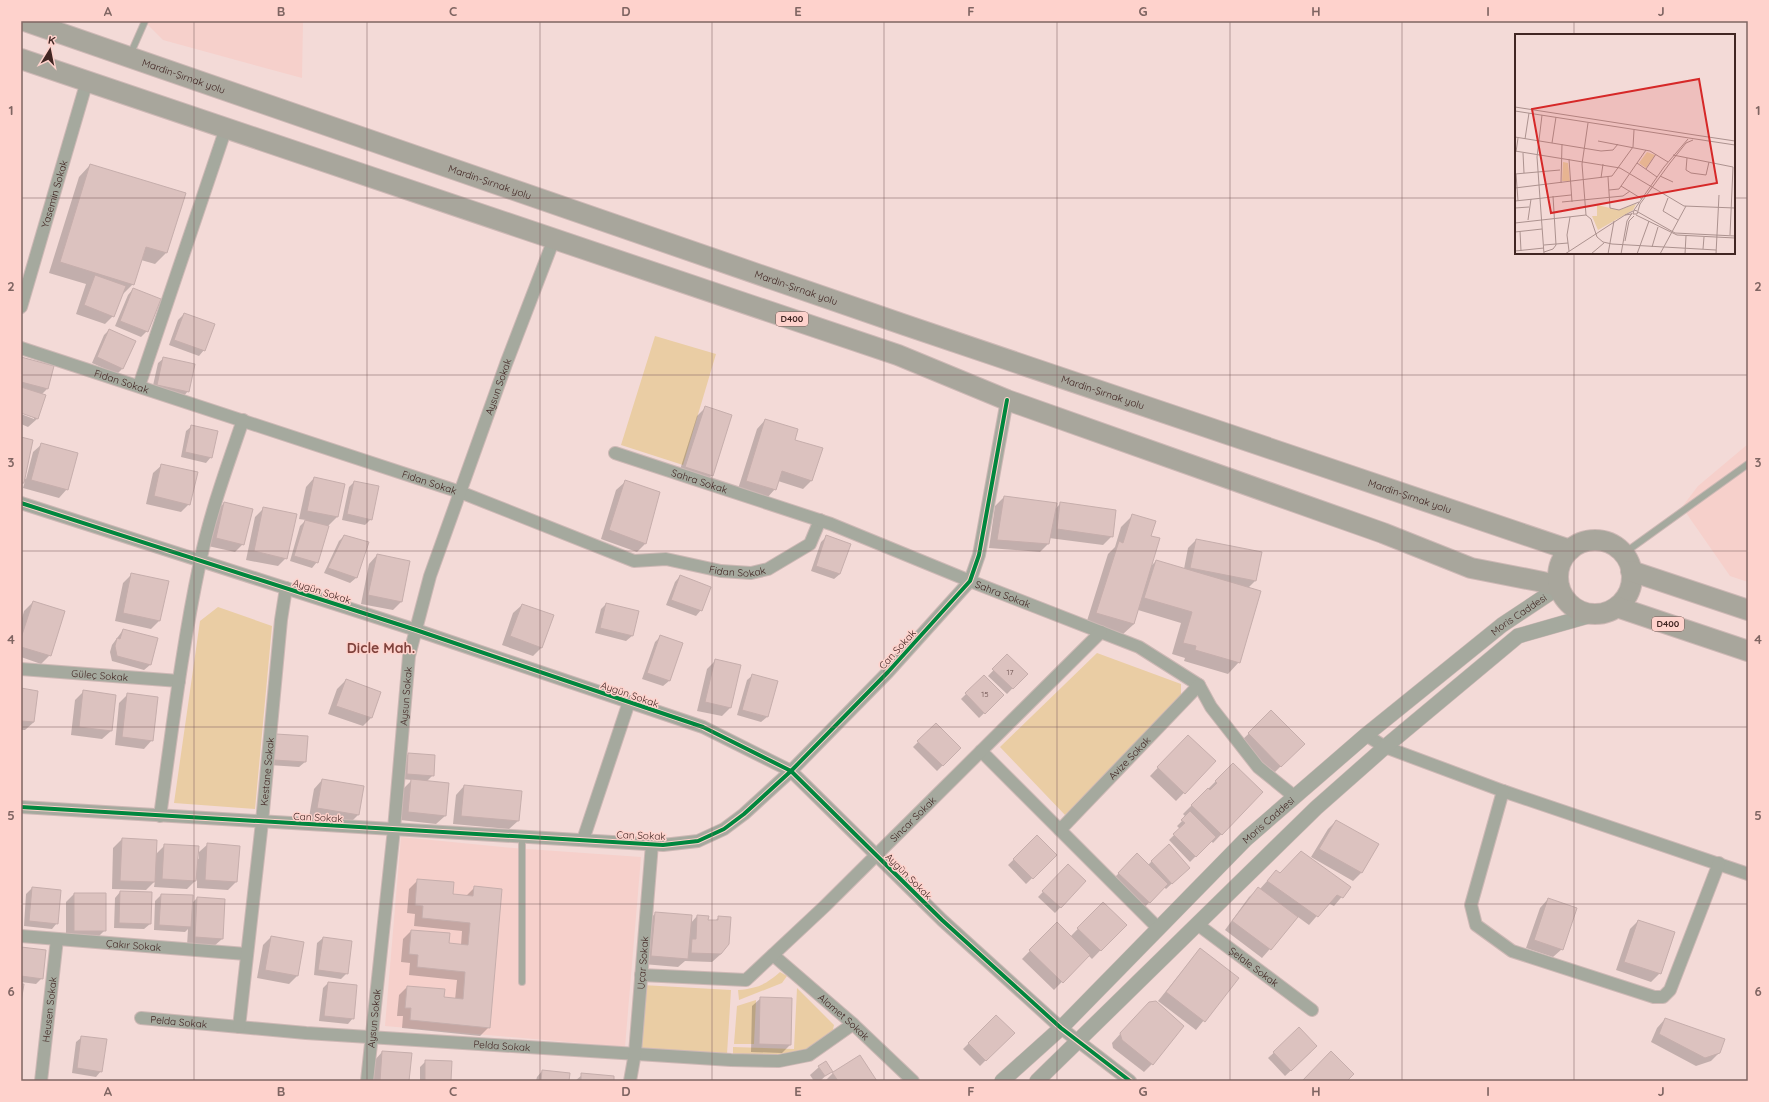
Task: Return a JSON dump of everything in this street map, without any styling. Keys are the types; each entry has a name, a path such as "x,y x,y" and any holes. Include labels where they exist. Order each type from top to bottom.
{"highway":[{"name":"Mardin-Şırnak yolu","path":"25,21 130,56 913,328 1570,550"},
{"name":"D400","path":"21,59 898,355 1007,400 1383,533 1470,568 1543,582 1559,587"},
{"path":"1627,562 1632,581 1624,600 1617,607 1606,612 1595,614 1583,612 1572,606 1564,598 1559,587 1558,579 1560,563 1570,550 1583,542 1598,540 1612,545 1627,562 1728,604 1748,610"},
{"name":"D400","path":"1617,607 1748,651"}],"street":[{"name":"Yasemin Sokak","path":"21,307 87,81"},
{"path":"139,386 226,128"},
{"name":"Aysun Sokak","path":"367,1081 394,830 409,656 430,576 554,239"},
{"name":"Fidan Sokak","path":"21,348 460,492 634,561 666,559 728,571 752,573 768,569 791,557 810,544 820,520"},
{"name":"Can Sokak","path":"21,807 652,844 698,841 724,829 744,814 791,771 888,672 970,581 979,555 1007,400"},
{"path":"160,816 179,681 200,561 217,497 243,420"},
{"name":"Sahra Sokak","path":"615,454 820,520 1139,647 1200,685"},
{"name":"Aygün Sokak","path":"21,503 416,630 703,727 791,771 942,920 1061,1028 1130,1081"},
{"name":"Moris Caddesi","path":"1002,1081 1061,1028 1246,839 1366,735 1502,625 1559,587"},
{"name":"Kestane Sokak","path":"239,1027 262,822 281,620 286,588"},
{"name":"Moris Caddesi","path":"1037,1081 1316,808 1385,747 1518,636 1595,614"},
{"name":"Sincar Sokak","path":"641,975 746,980 825,906 875,854 1101,632"},
{"name":"Güleç Sokak","path":"21,669 179,681"},
{"path":"1200,685 1211,707 1258,767 1295,797"},
{"name":"Avize Sokak","path":"1060,830 1200,685"},
{"path":"583,840 628,702"},
{"path":"1366,735 1385,747 1503,791 1748,874"},
{"path":"981,751 1158,928"},
{"path":"1503,791 1471,905 1476,925 1512,951 1654,997 1663,997 1670,990 1719,863"},
{"name":"Uçar Sokak","path":"630,1081 635,1053 652,844"},
{"name":"Şelale Sokak","path":"1197,924 1312,1010"},
{"name":"Çakır Sokak","path":"21,936 246,954"},
{"name":"Heusen Sokak","path":"41,1081 57,939"},
{"name":"Alamet Sokak","path":"773,954 853,1024 912,1081"},
{"name":"Pelda Sokak","path":"141,1018 371,1037 731,1060 779,1061 809,1055 853,1024"}],"lane":[{"path":"130,56 145,21"},
{"path":"1627,562 1748,464"},
{"path":"522,837 522,982"}],"shaded area":[{"path":"144,21 303,21 302,78 163,40"},
{"path":"655,336 716,354 683,465 621,445"},
{"path":"1748,444 1748,582 1730,576 1682,507 1698,486"},
{"path":"218,607 272,626 255,809 174,803 200,621"},
{"path":"1097,653 1181,684 1181,700 1065,815 1000,747"},
{"path":"401,837 513,848 641,857 625,1047 385,1026"},
{"path":"780,972 787,976 782,983 739,1000 738,990 761,985"},
{"path":"642,985 731,990 727,1054 639,1048"},
{"path":"797,988 834,1025 832,1034 802,1054 733,1054 733,1047 794,1049"},
{"path":"756,1000 754,1044 734,1044 737,1006"}],"building":[{"path":"90,164 186,193 167,253 146,247 134,285 60,262"},
{"path":"95,275 126,286 114,317 84,305"},
{"path":"133,288 161,299 148,332 120,321"},
{"path":"184,313 215,324 205,351 174,340"},
{"path":"109,329 136,341 123,369 97,357"},
{"path":"21,357 54,366 48,389 21,382"},
{"path":"163,357 195,364 189,392 157,385"},
{"path":"21,387 46,395 38,419 21,413"},
{"path":"705,406 732,415 713,476 685,467"},
{"path":"765,419 798,429 795,440 823,448 812,481 782,471 776,490 746,481"},
{"path":"191,425 218,431 212,458 185,452"},
{"path":"21,437 33,440 24,483 21,483"},
{"path":"41,443 78,453 68,490 31,480"},
{"path":"161,464 198,472 190,505 154,496"},
{"path":"314,477 345,484 338,517 307,511"},
{"path":"625,480 660,492 646,544 609,530"},
{"path":"354,481 379,486 372,520 347,514"},
{"path":"1004,496 1057,503 1049,544 997,540"},
{"path":"224,502 253,509 244,545 216,538"},
{"path":"1060,502 1116,510 1113,537 1057,529"},
{"path":"263,507 297,514 287,559 254,551"},
{"path":"1132,514 1156,521 1151,536 1160,538 1134,624 1096,613 1119,541 1123,543"},
{"path":"305,520 329,526 318,563 294,556"},
{"path":"344,535 369,542 357,578 328,568"},
{"path":"826,535 851,544 840,574 816,566"},
{"path":"1196,539 1262,552 1256,581 1190,568"},
{"path":"377,554 410,561 402,602 368,595"},
{"path":"1156,560 1261,591 1240,663 1195,650 1196,646 1183,643 1192,612 1144,598"},
{"path":"131,573 169,581 160,621 123,613"},
{"path":"680,575 711,587 702,611 671,600"},
{"path":"33,601 65,611 51,656 21,647 21,638"},
{"path":"606,603 639,611 633,636 600,628"},
{"path":"522,604 554,615 542,648 510,636"},
{"path":"123,629 158,638 151,665 117,656 115,646 117,638 120,639"},
{"path":"660,635 683,643 670,681 647,673"},
{"path":"1007,654 1028,674 1013,689 992,669"},
{"path":"715,659 741,665 731,708 705,702"},
{"path":"752,674 778,681 768,717 742,710"},
{"path":"984,675 1004,695 985,714 965,693"},
{"path":"346,679 381,692 372,718 336,706"},
{"path":"21,688 38,691 34,722 21,721"},
{"path":"83,690 116,695 112,731 79,727"},
{"path":"127,693 158,697 153,741 122,737"},
{"path":"1271,710 1305,744 1281,767 1248,733"},
{"path":"936,723 961,748 943,766 917,741"},
{"path":"276,734 308,736 306,762 274,760"},
{"path":"1188,735 1216,761 1185,794 1157,767"},
{"path":"408,753 435,755 434,776 407,774"},
{"path":"1233,763 1263,792 1222,835 1191,805 1208,788 1210,790 1217,783 1215,781"},
{"path":"322,779 364,786 359,815 317,808"},
{"path":"411,779 449,783 446,816 408,812"},
{"path":"464,785 522,791 519,821 461,816"},
{"path":"1190,811 1216,837 1196,857 1173,834 1185,823 1181,820"},
{"path":"1336,820 1379,844 1362,873 1319,849"},
{"path":"1037,835 1057,855 1033,879 1013,859"},
{"path":"122,838 157,840 155,882 120,881"},
{"path":"207,843 240,846 237,882 205,880"},
{"path":"164,844 199,846 196,881 162,879"},
{"path":"1169,844 1190,868 1172,884 1151,861"},
{"path":"1301,851 1351,887 1343,898 1337,895 1318,917 1267,881 1276,870 1280,873"},
{"path":"1137,853 1168,884 1150,903 1118,873"},
{"path":"1068,864 1086,881 1061,908 1042,891"},
{"path":"417,879 454,882 453,894 473,896 474,886 502,889 490,1028 410,1020 411,1008 405,1008 407,986 445,989 444,997 463,999 465,972 417,967 418,955 409,954 411,930 450,933 449,943 468,945 470,923 422,918 423,906 415,905"},
{"path":"32,887 61,890 58,924 29,921"},
{"path":"1258,887 1298,917 1271,950 1232,921"},
{"path":"120,891 152,892 151,924 119,923"},
{"path":"74,893 106,893 106,931 74,931"},
{"path":"161,894 193,895 191,927 159,925"},
{"path":"197,897 225,899 223,939 195,937"},
{"path":"1548,898 1577,908 1563,950 1534,940"},
{"path":"1103,902 1127,925 1101,951 1077,928"},
{"path":"655,912 692,915 688,959 651,956"},
{"path":"697,915 709,916 708,920 718,920 718,916 731,917 729,944 721,954 691,953 692,939 696,939"},
{"path":"1638,920 1675,932 1661,974 1624,962"},
{"path":"1057,922 1090,955 1063,983 1029,950"},
{"path":"271,936 304,942 298,976 265,970"},
{"path":"323,937 352,941 348,974 318,970"},
{"path":"21,947 46,950 43,979 21,976"},
{"path":"1200,948 1239,978 1205,1022 1166,992"},
{"path":"328,982 357,985 354,1019 324,1016"},
{"path":"21,984 24,984 21,1002"},
{"path":"760,997 792,998 791,1045 759,1044"},
{"path":"1156,1001 1184,1026 1153,1065 1122,1040 1120,1033 1149,1002"},
{"path":"996,1015 1015,1033 986,1061 968,1043"},
{"path":"1665,1018 1725,1039 1720,1053 1705,1058 1659,1034"},
{"path":"1299,1027 1317,1046 1291,1071 1273,1052"},
{"path":"81,1036 107,1039 102,1072 77,1068"},
{"path":"382,1051 412,1053 409,1081 380,1081"},
{"path":"1331,1051 1354,1074 1347,1081 1302,1081"},
{"path":"860,1055 877,1081 838,1081 832,1072 825,1076 818,1066 826,1061 833,1072"},
{"path":"425,1060 452,1061 451,1081 425,1081"},
{"path":"542,1070 570,1073 569,1081 541,1081"},
{"path":"581,1073 614,1076 614,1081 581,1081"}],"cycle path":[{"path":"21,807 663,845 698,841 724,829 744,814 791,771 888,672 970,581 979,555 1007,400"},
{"path":"21,503 416,630 703,727 791,771 942,920 1061,1028 1130,1081"}],"district":[{"name":"Dicle Mah.","path":"381,648"}]}
